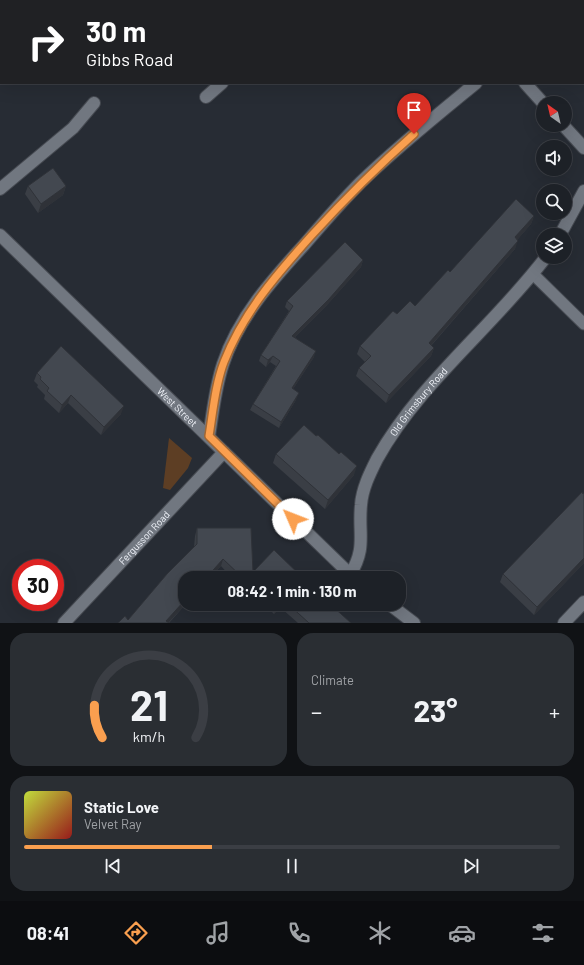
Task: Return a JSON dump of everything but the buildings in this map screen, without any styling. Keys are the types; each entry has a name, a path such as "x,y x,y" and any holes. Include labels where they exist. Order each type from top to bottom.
{"street":[{"path":"206,97 221,84"},
{"path":"209,436 217,386 223,364 233,340 262,293 286,264 362,182 426,124 475,84"},
{"path":"526,84 537,96"},
{"path":"0,189 73,128 94,103"},
{"path":"569,132 584,148"},
{"path":"564,228 584,191"},
{"name":"West Street","path":"0,235 347,571"},
{"name":"Old Grimsbury Road","path":"354,571 360,555 360,515 364,491 377,459 414,405 541,264"},
{"name":"Fergusson Road","path":"64,623 224,452"},
{"path":"564,623 584,602"},
{"path":"398,611 414,623"}],"lane":[{"path":"533,274 584,324"}],"shaded area":[{"path":"169,438 192,458 188,468 170,490 163,488"}],"route":[{"path":"293,519 209,436 217,386 223,364 233,340 246,316 281,270 362,182 414,134"}]}
